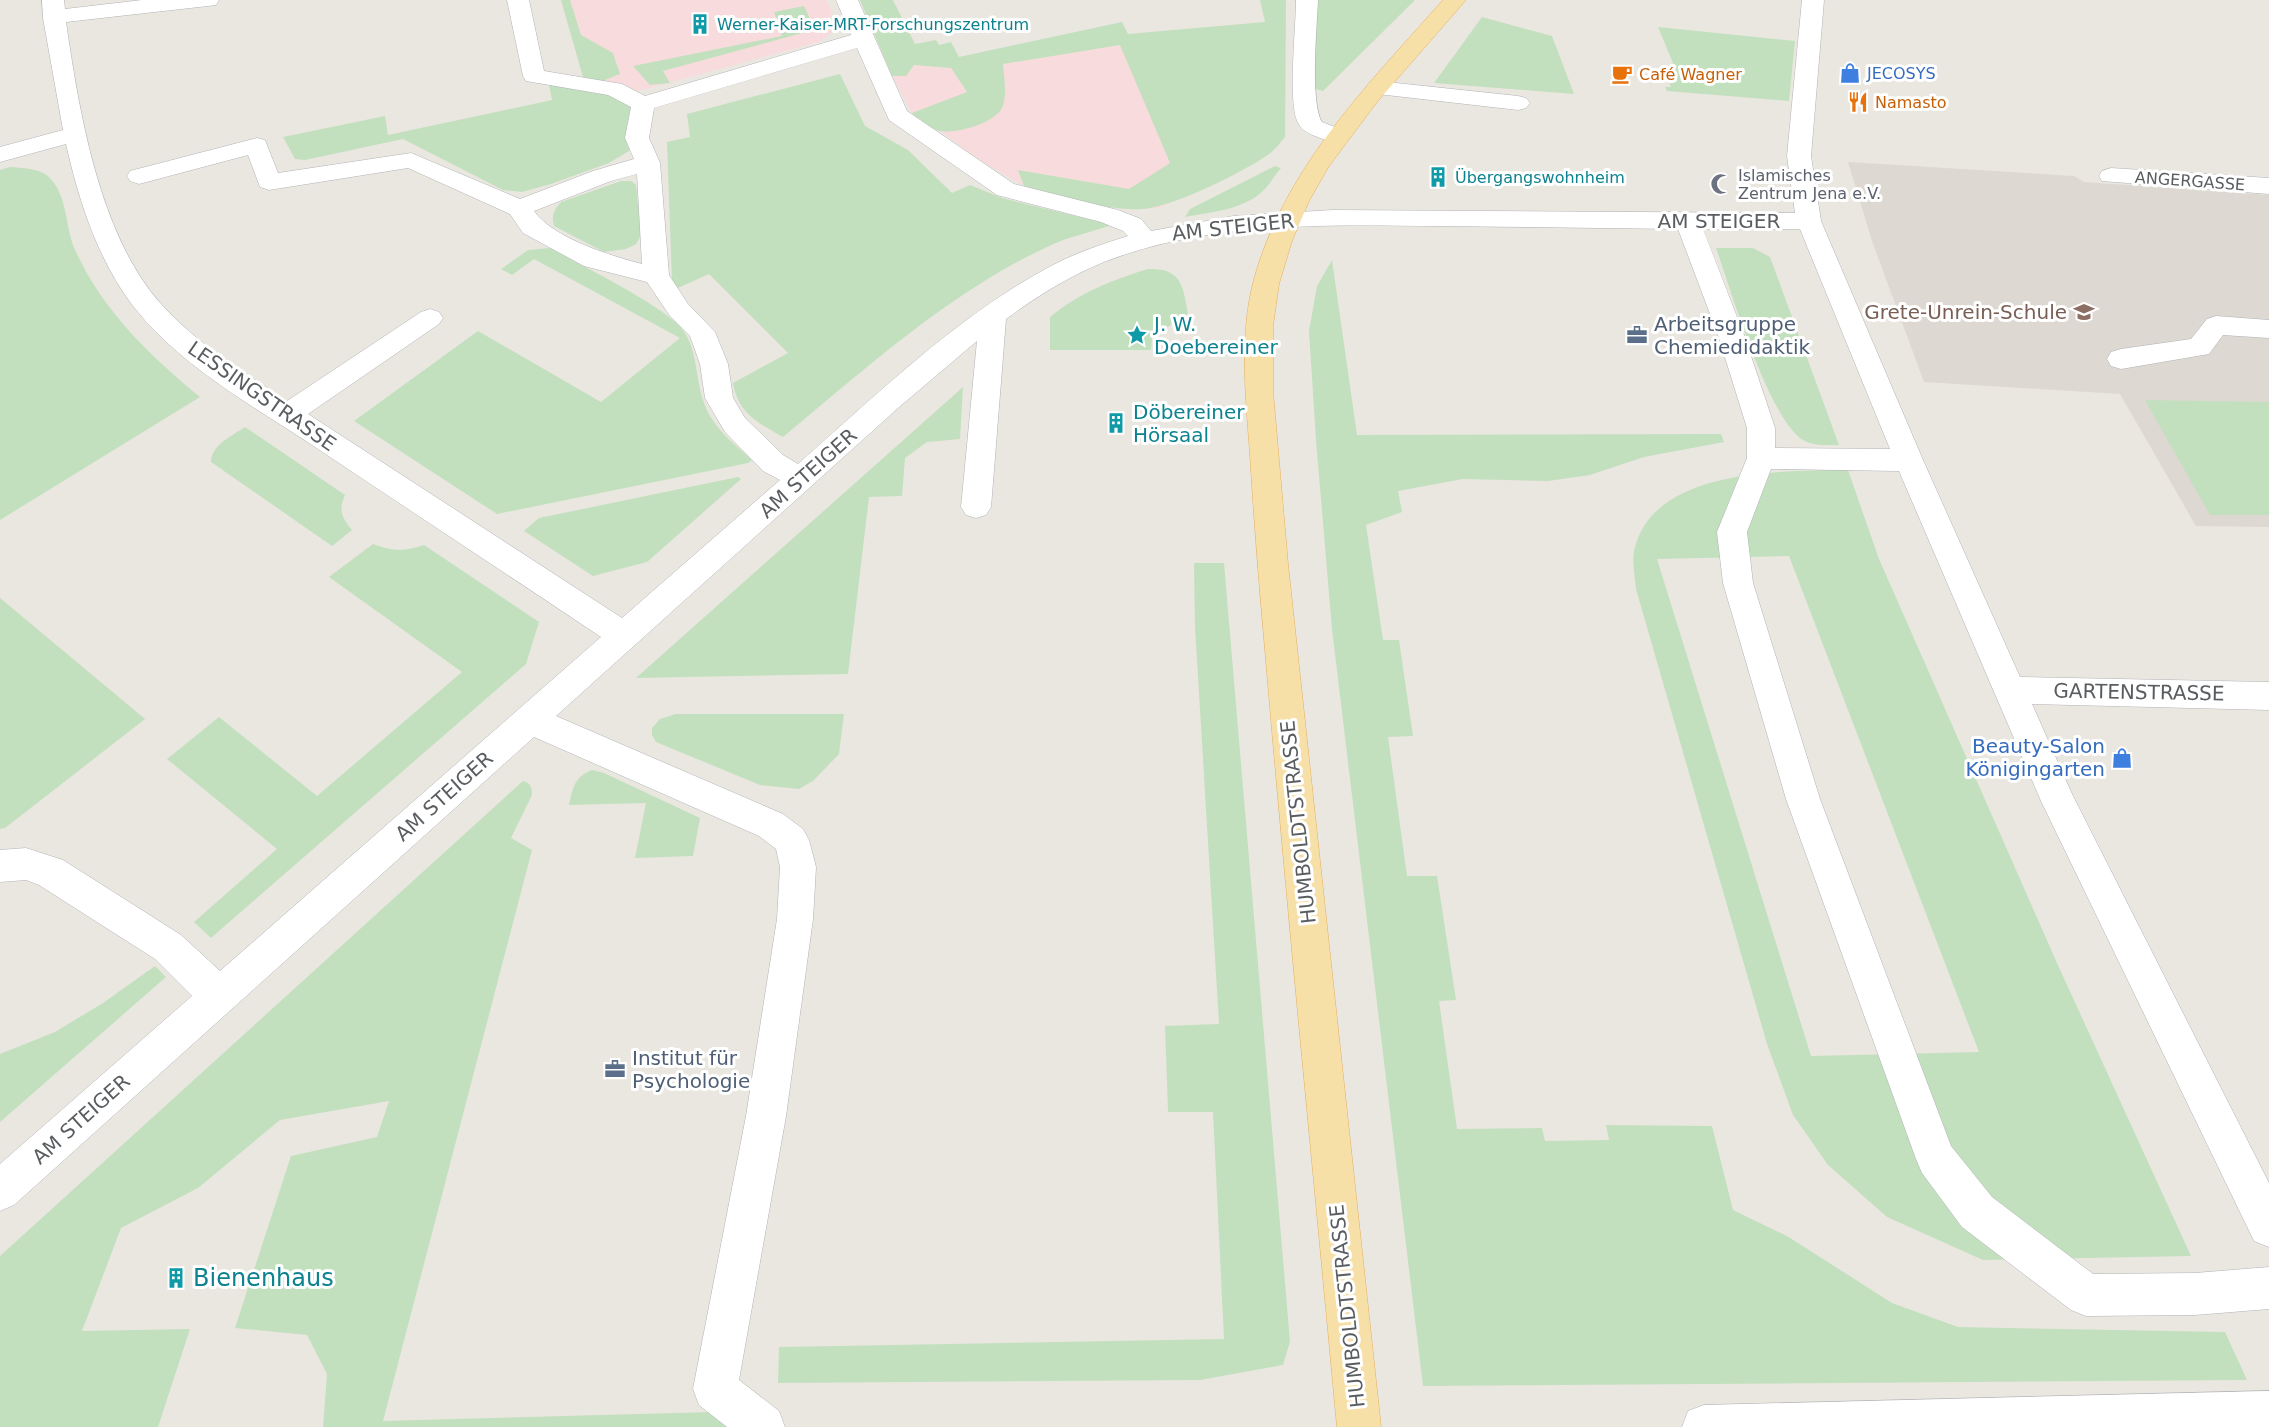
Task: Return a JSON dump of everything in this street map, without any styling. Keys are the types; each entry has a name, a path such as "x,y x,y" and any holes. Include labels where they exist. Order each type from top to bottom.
{"main road":[{"name":"HUMBOLDTSTRASSE","path":"1359,1427 1273,572 1258,385 1264,294 1287,220 1302,189 1337,136 1455,0"}],"street":[{"path":"53,9 84,12 208,0"},
{"path":"518,0 534,76 614,90 643,104 862,39"},
{"path":"847,0 897,115 1006,190 1109,216 1132,225 1144,239"},
{"path":"1307,0 1306,100 1308,120 1313,126 1337,136"},
{"path":"1813,0 1799,156 1809,221 1909,460 2058,801 2269,1226"},
{"name":"LESSINGSTRASSE","path":"53,9 75,134 107,235 136,290 162,322 204,360 624,636"},
{"path":"1377,88 1518,103"},
{"path":"643,104 637,138 648,163 656,276 679,310 702,332 714,364 719,398 735,425 773,463 801,479"},
{"path":"0,155 75,134"},
{"path":"139,176 257,146 269,182 411,160 519,208 532,227 593,260 656,276"},
{"path":"519,208 602,176 648,163"},
{"name":"ANGERGASSE","path":"2111,176 2269,186"},
{"name":"AM STEIGER","path":"0,1191 897,394 993,315 1043,281 1094,257 1164,234 1287,220 1375,218 1688,222 1809,221"},
{"path":"1688,222 1731,335 1761,428 1761,458 1732,532 1738,583 1803,799 1936,1159 1977,1212 2086,1295 2195,1294 2269,1288"},
{"path":"976,507 993,315"},
{"path":"286,415 430,318"},
{"path":"2121,359 2199,347 2216,325 2269,329"},
{"path":"1761,458 1909,460"},
{"name":"GARTENSTRASSE","path":"2008,690 2269,696"},
{"path":"530,720 771,825 791,840 798,867 795,919 766,1116 715,1389 763,1427"},
{"path":"0,866 26,864 50,872 168,947 219,996"},
{"path":"1704,1427 2269,1413"}],"shaded area":[{"path":"561,0 827,0 836,23 832,33 819,42 627,94 583,77"},
{"path":"1286,31 1285,137 1270,153 1221,180 1158,208 1129,209 1107,206 1024,186 975,158 941,131 924,125 912,113 892,76 906,76 914,65 951,68 1120,45"},
{"name":"Grete-Unrein-Schule","path":"1848,162 2074,176 2084,182 2269,195 2269,527 2196,526 2120,394 1924,382 1872,241"}],"green space":[{"path":"561,0 570,0 581,35 613,53 620,74 605,80 607,92 627,94 632,114 634,141 629,151 609,163 522,192 503,190 403,139 305,160 295,159 283,137 385,116 388,135 552,100 549,85 583,77"},
{"path":"860,0 893,0 915,44 936,40 939,45 951,42 959,57 1122,22 1128,34 1265,22 1260,0 1286,0 1285,137 1271,152 1243,170 1188,196 1155,207 1112,208 1024,186 1018,170 1129,189 1170,163 1120,45 1003,64 1005,96 999,112 993,118 975,126 956,131 940,131 924,124 912,113 967,92 951,68 914,65 906,76 892,76"},
{"path":"1314,0 1415,0 1323,91 1315,89"},
{"path":"804,6 814,27 806,32 663,71 670,83 650,85 633,66 782,36 774,12"},
{"path":"1482,17 1552,36 1574,94 1434,83"},
{"path":"1658,27 1795,41 1789,101 1667,91 1665,87 1671,87 1664,68 1675,68"},
{"path":"840,74 865,126 908,150 952,193 970,185 1002,198 1112,225 1055,243 976,286 909,333 783,437 758,422 744,410 733,383 788,353 709,274 678,288 672,282 667,142 690,137 687,114"},
{"path":"1275,166 1281,168 1256,197 1227,209 1185,217 1190,209"},
{"path":"10,167 36,170 49,177 60,193 75,250 99,293 145,348 200,397 0,520 0,170"},
{"path":"621,181 631,181 636,185 641,235 636,244 626,249 604,252 554,226 554,213 561,202"},
{"path":"550,248 659,309 683,330 691,347 700,391 711,418 723,433 752,460 748,463 497,514 354,421 478,331 601,402 680,338 534,259 512,275 501,269 528,250"},
{"path":"1716,248 1753,248 1770,257 1839,445 1816,444 1803,440 1790,427 1777,407 1752,352"},
{"path":"1332,260 1357,435 1721,434 1724,442 1644,457 1590,475 1548,481 1463,479 1398,491 1402,512 1366,525 1383,640 1399,640 1413,736 1388,737 1407,876 1437,876 1456,1000 1439,1001 1457,1129 1542,1128 1545,1141 1609,1140 1606,1125 1712,1126 1733,1210 1787,1236 1892,1303 1958,1327 2225,1332 2247,1380 1423,1386 1332,629 1316,440 1309,331 1317,286"},
{"path":"1148,269 1159,269 1174,275 1182,287 1188,314 1152,337 1151,350 1050,350 1050,317 1072,301 1096,288"},
{"path":"963,387 960,439 927,442 905,458 902,496 869,497 848,674 636,678"},
{"path":"2145,400 2269,402 2269,515 2210,515"},
{"path":"245,427 345,495 342,514 352,530 332,546 211,462 218,446"},
{"path":"1848,470 1879,559 2057,963 2191,1256 1983,1260 1887,1217 1828,1165 1793,1115 1767,1044 1636,589 1633,557 1647,521 1668,502 1694,488 1725,479 1757,474","holes":["1789,556 1979,1052 1811,1056 1657,559"]},
{"path":"738,477 741,479 647,562 593,576 524,531 539,518"},
{"path":"373,544 398,550 424,545 539,622 526,664 211,938 194,922 277,849 167,759 219,717 317,796 462,672 329,577"},
{"path":"1194,563 1224,563 1290,1342 1283,1365 1200,1380 778,1383 779,1347 1224,1339 1213,1112 1168,1112 1165,1026 1219,1024 1195,627"},
{"path":"0,598 145,719 5,828 0,829"},
{"path":"676,714 844,714 839,754 813,781 799,789 760,785 656,742 652,735 652,728 660,719"},
{"path":"592,770 604,773 700,818 693,856 635,858 646,803 569,805 573,788 578,780"},
{"path":"523,781 530,786 532,795 511,838 532,850 383,1421 714,1412 745,1427 323,1427 327,1374 307,1335 235,1328 291,1156 377,1137 389,1101 280,1120 198,1188 121,1228 82,1331 190,1329 158,1427 0,1427 0,1256"},
{"path":"155,966 166,977 0,1122 0,1054 55,1032 103,1003"}],"place":[{"name":"Werner-Kaiser-MRT-Forschungszentrum","path":"700,24"},
{"name":"JECOSYS","path":"1850,73"},
{"name":"Café Wagner","path":"1622,74"},
{"name":"Namasto","path":"1858,102"},
{"name":"Übergangswohnheim","path":"1438,177"},
{"name":"Islamisches Zentrum Jena e.V.","path":"1721,184"},
{"name":"Grete-Unrein-Schule","path":"2084,312"},
{"name":"J. W. Doebereiner","path":"1137,335"},
{"name":"Arbeitsgruppe Chemiedidaktik","path":"1637,335"},
{"name":"Döbereiner Hörsaal","path":"1116,423"},
{"name":"Beauty-Salon Königingarten","path":"2122,758"},
{"name":"Institut für Psychologie","path":"615,1069"},
{"name":"Bienenhaus","path":"176,1278"}]}
